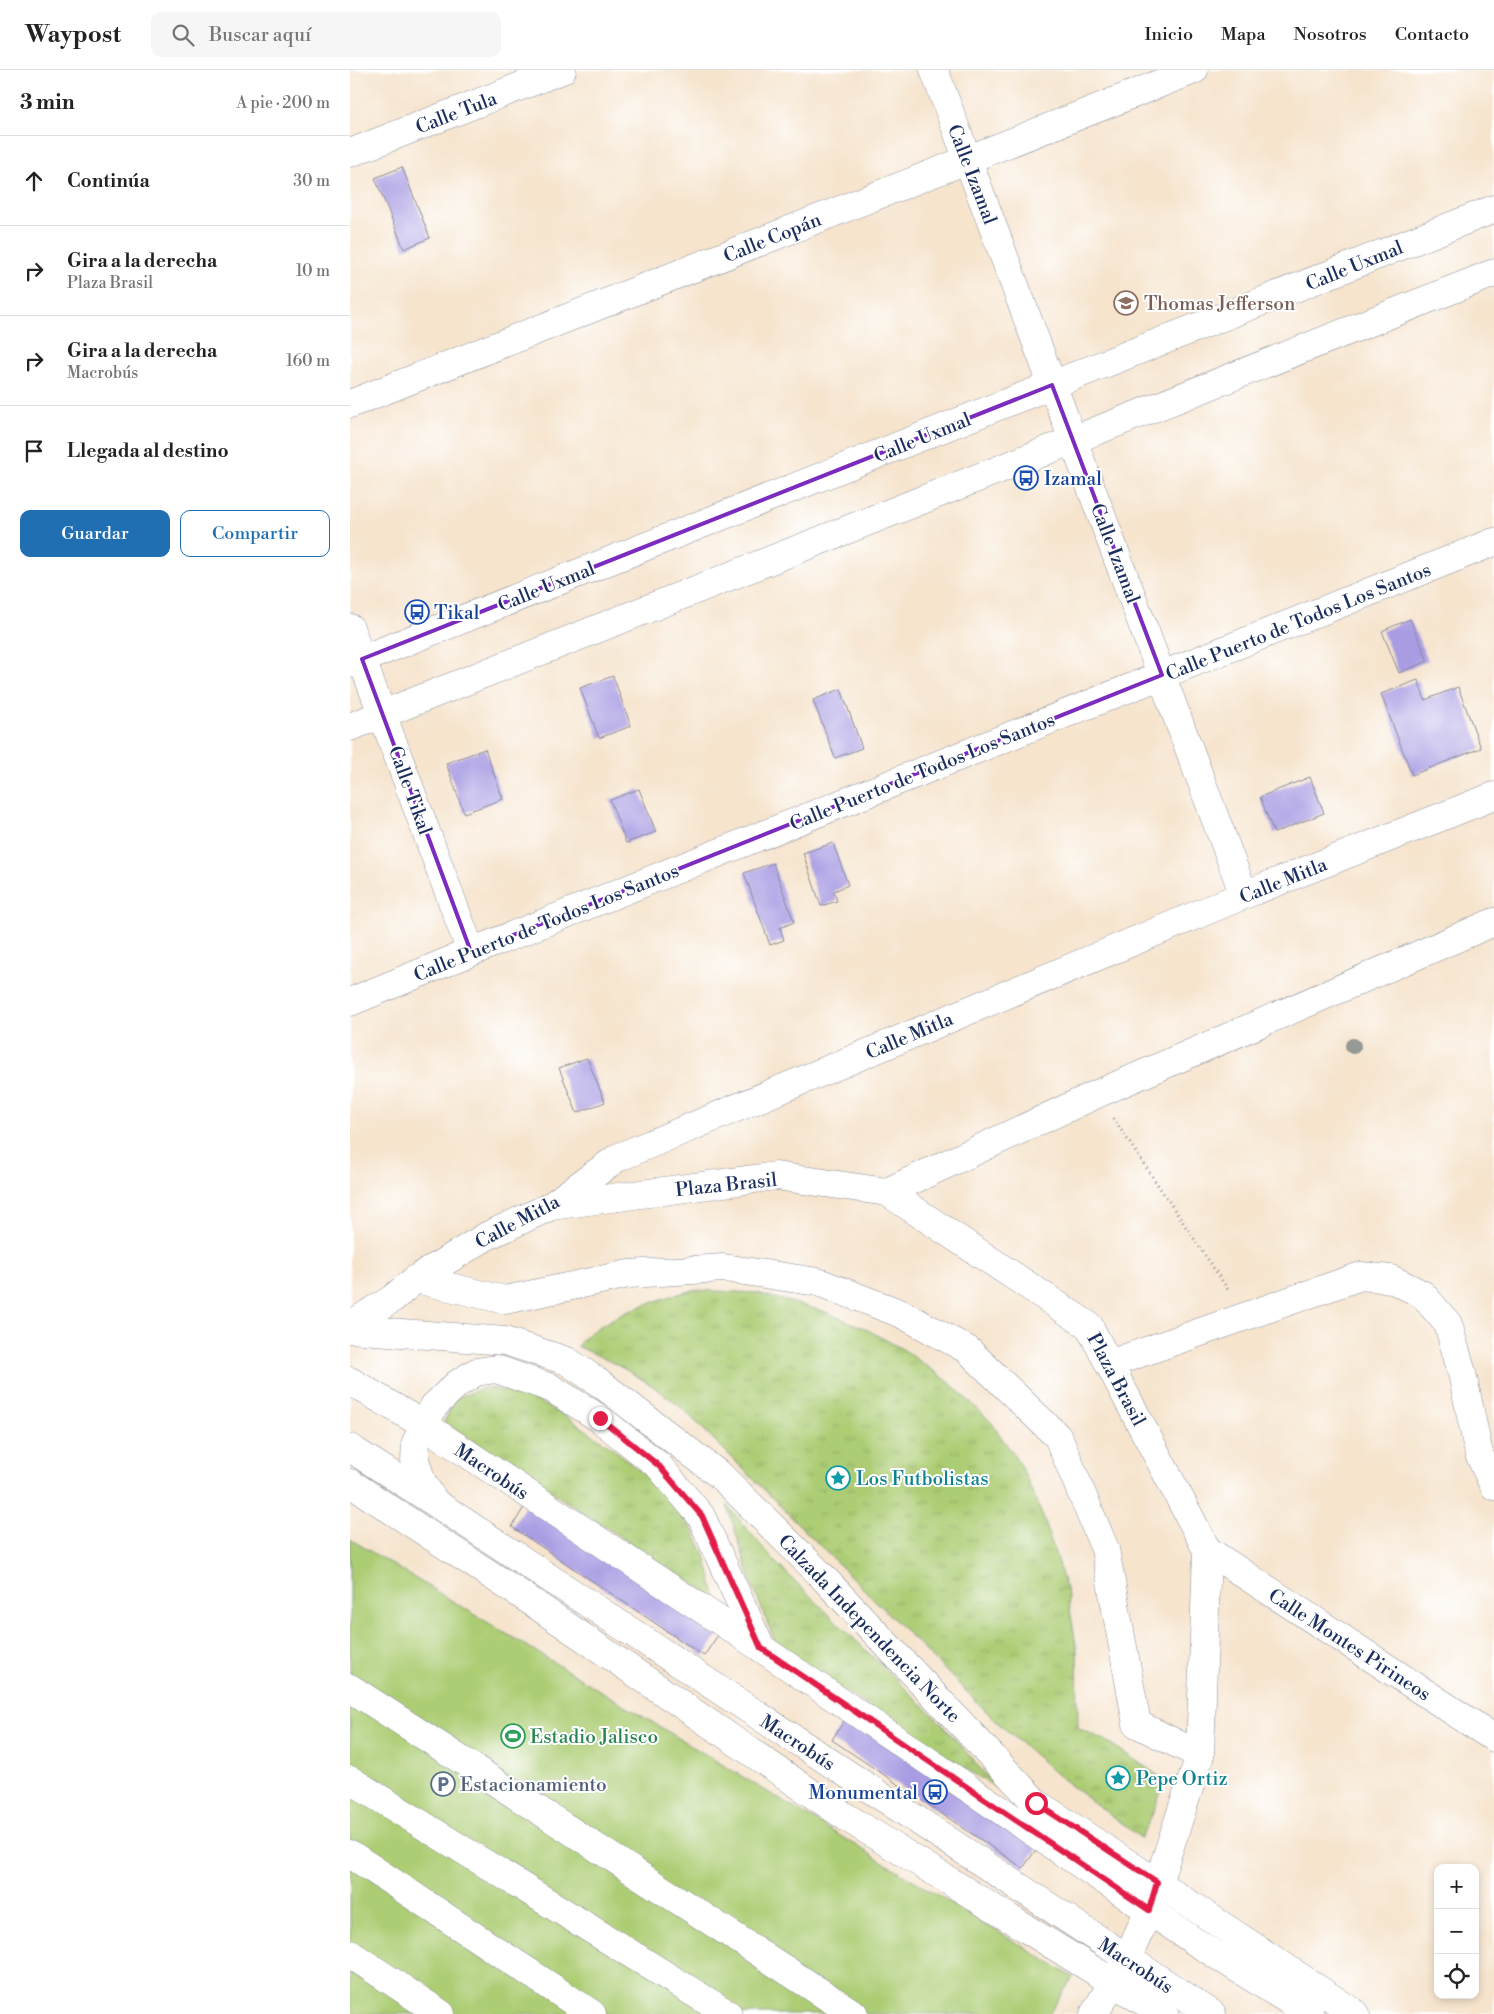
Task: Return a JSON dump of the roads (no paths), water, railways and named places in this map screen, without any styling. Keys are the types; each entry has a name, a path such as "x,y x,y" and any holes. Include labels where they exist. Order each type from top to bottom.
{"street":[{"name":"Calle Tula","path":"350,153 562,70"},
{"name":"Calle Izamal","path":"934,70 1244,895"},
{"name":"Calle Copán","path":"350,404 1194,70"},
{"name":"Calle Uxmal","path":"356,661 1494,209"},
{"path":"350,727 1494,273"},
{"name":"Calle Puerto de Todos Los Santos","path":"350,1002 1494,542"},
{"name":"Calle Tikal","path":"350,628 356,661 382,714 471,952"},
{"name":"Calle Mitla","path":"350,1325 392,1299 416,1279 487,1236 551,1206 617,1158 1244,895 1494,796"},
{"path":"887,1192 1097,1094 1494,922"},
{"name":"Plaza Brasil","path":"551,1206 776,1176 887,1192 1089,1326 1207,1550 1200,1755 1149,1910 1120,1970 1094,2014"},
{"path":"416,1279 505,1300 628,1274 724,1268 818,1282 902,1314 968,1350 1058,1437 1105,1549 1137,1724 1200,1755"},
{"path":"1110,1364 1361,1276 1391,1279 1422,1294 1448,1324 1462,1373 1479,1454 1494,1486"},
{"name":"Calzada Independencia Norte","path":"350,1329 505,1341 566,1361 600,1383 721,1476 820,1573 1036,1803 1356,2014"},
{"name":"Macrobús","path":"434,1502 422,1482 415,1460 416,1442 434,1406 456,1384 476,1372 496,1369 552,1388 600,1418 659,1466 702,1516 761,1648"},
{"name":"Macrobús","path":"350,1381 424,1425 761,1648 1194,1941 1310,2014"},
{"name":"Macrobús","path":"350,1448 434,1502 1120,1970 1212,2014"},
{"path":"350,1483 523,1596 846,1817 1120,1970 1164,2014"},
{"name":"Calle Montes Pirineos","path":"1207,1550 1494,1738"},
{"path":"350,1688 854,2014"},
{"path":"350,1780 728,2014"},
{"path":"350,1854 592,2014"},
{"path":"350,1954 441,2014"}],"place":[{"name":"Thomas Jefferson","path":"1126,303"},
{"name":"Izamal","path":"1026,478"},
{"name":"Tikal","path":"417,612"},
{"name":"Los Futbolistas","path":"838,1478"},
{"name":"Estadio Jalisco","path":"513,1736"},
{"name":"Pepe Ortiz","path":"1118,1778"},
{"name":"Estacionamiento","path":"443,1784"},
{"name":"Monumental","path":"935,1792"}]}
